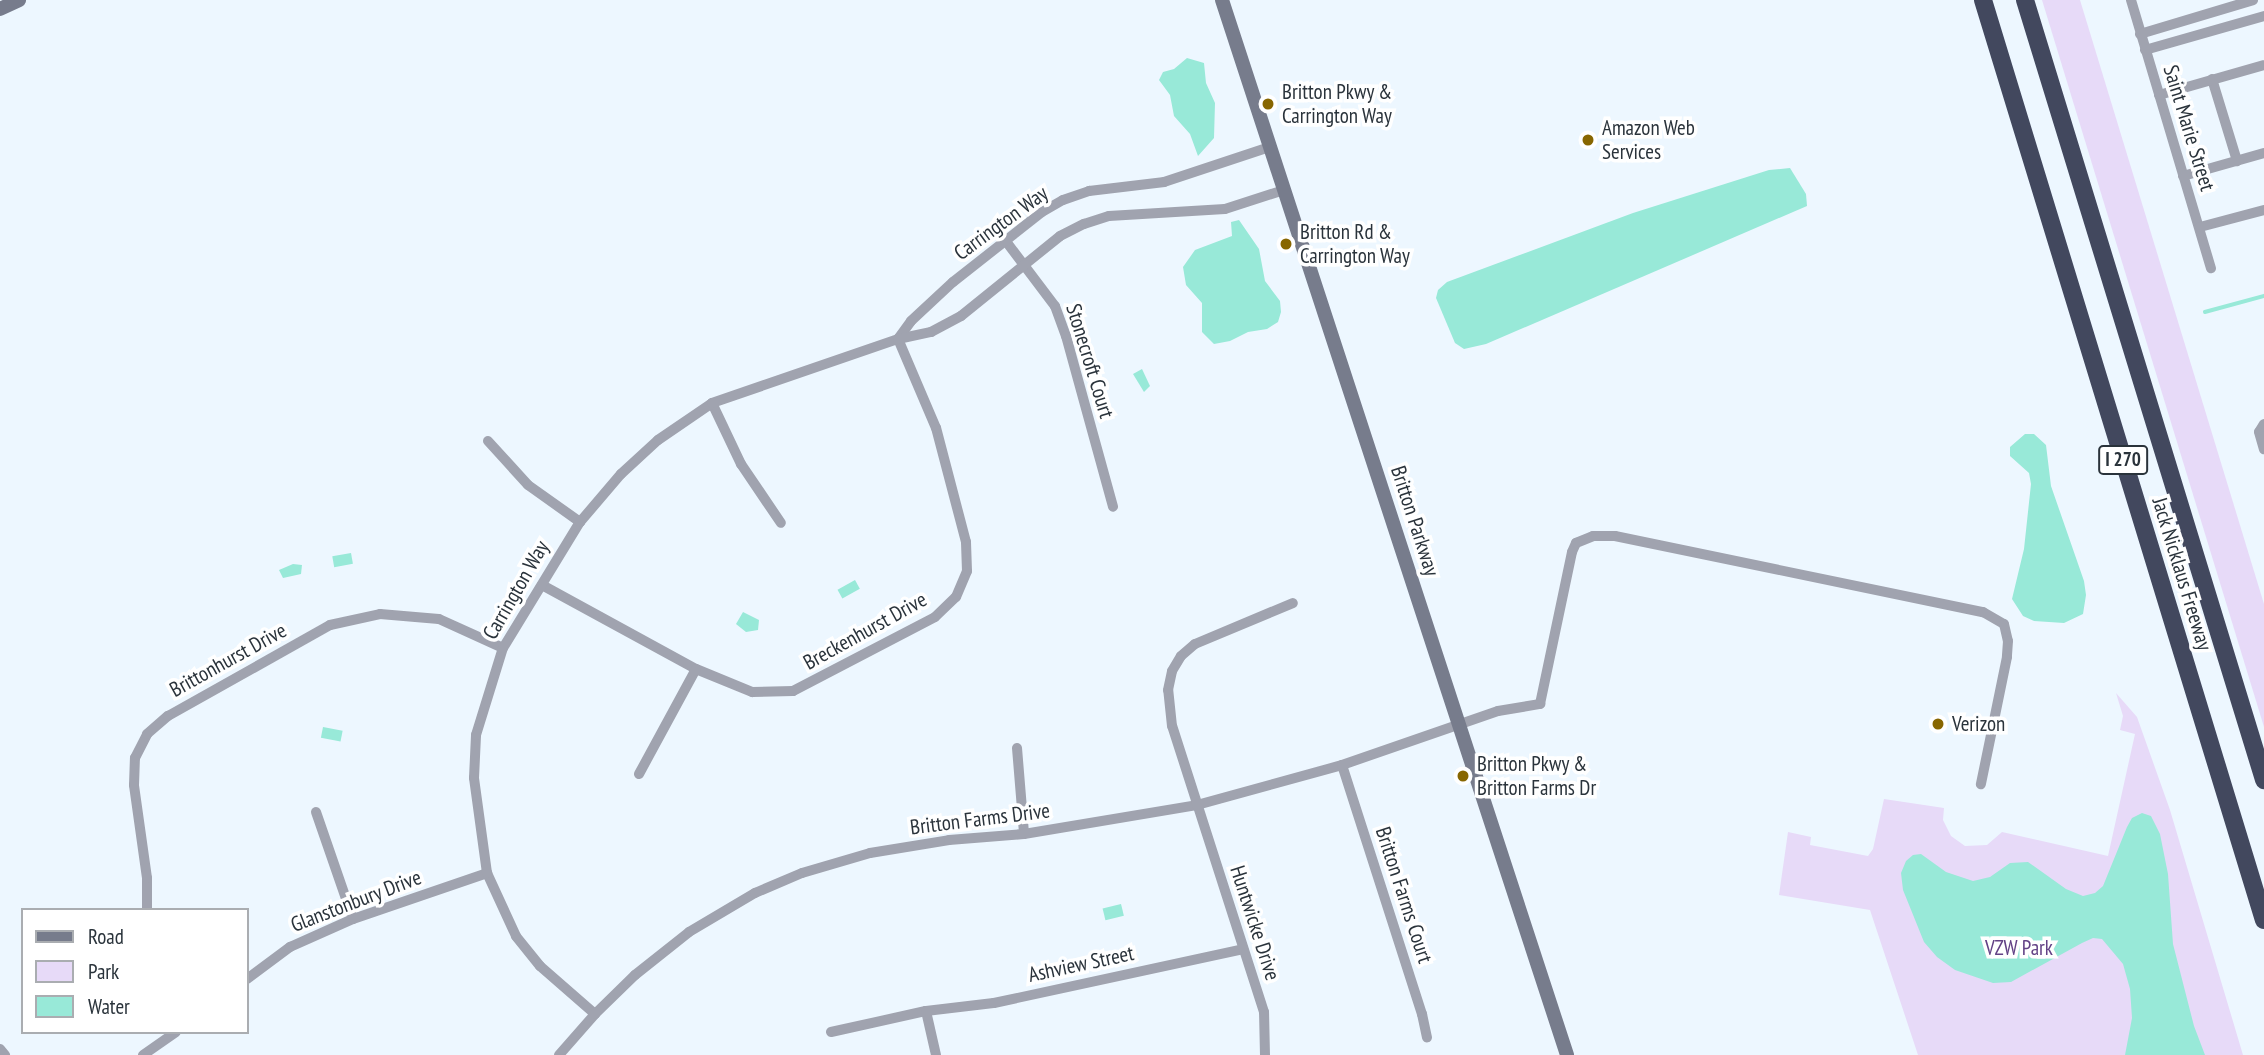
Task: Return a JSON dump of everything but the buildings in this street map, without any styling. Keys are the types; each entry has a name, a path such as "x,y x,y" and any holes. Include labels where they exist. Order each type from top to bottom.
{"highway":[{"name":"Jack Nicklaus Freeway","path":"1983,0 2264,920"},
{"name":"Jack Nicklaus Freeway","path":"2025,0 2264,780"}],"main road":[{"path":"0,9 19,0"},
{"name":"Britton Parkway","path":"1222,0 1567,1055"}],"street":[{"name":"Saint Marie Street","path":"2130,0 2211,268"},
{"path":"2140,34 2239,2 2253,0"},
{"path":"2239,2 2245,21"},
{"path":"2145,50 2264,16"},
{"path":"2159,95 2212,79 2263,68"},
{"path":"2212,79 2237,161"},
{"name":"Carrington Way","path":"898,339 911,321 1005,240 1063,200 1089,191 1164,182 1270,147"},
{"path":"2183,176 2264,153"},
{"name":"Carrington Way","path":"594,1014 540,965 516,936 487,873 474,778 476,735 503,648 579,522 621,474 658,440 712,403 898,339 931,332 961,316 1060,236 1109,216 1225,209 1284,190"},
{"path":"2200,227 2264,210"},
{"name":"Stonecroft Court","path":"1005,240 1055,306 1066,336 1113,507"},
{"name":"Breckenhurst Drive","path":"542,585 696,669 752,692 793,691 935,617 956,597 967,571 966,542 936,428 898,339"},
{"path":"712,403 741,464 781,523"},
{"path":"2262,426 2264,449"},
{"path":"488,441 528,485 579,522"},
{"name":"Britton Farms Drive","path":"559,1055 594,1014 635,975 689,932 755,893 779,883 870,853 949,840 1024,834 1197,804 1342,765 1498,711 1540,704 1572,552 1580,540 1593,536 1615,536 1983,612 2004,624 2008,641 2007,657 1981,784"},
{"name":"Huntwicke Drive","path":"1265,1055 1264,1012 1168,706 1172,671 1181,656 1195,644 1293,603"},
{"name":"Brittonhurst Drive","path":"147,908 147,878 134,785 135,758 147,734 168,716 330,625 380,614 439,619 503,648"},
{"path":"639,774 696,669"},
{"path":"1017,748 1024,834"},
{"name":"Britton Farms Court","path":"1342,765 1427,1037"},
{"path":"316,812 354,919"},
{"name":"Glanstonbury Drive","path":"248,978 290,947 354,919 487,873"},
{"name":"Ashview Street","path":"831,1032 926,1011 994,1003 1243,949"},
{"path":"926,1011 936,1055"},
{"path":"143,1055 173,1034"},
{"path":"0,1049 5,1055"}],"green space":[{"path":"2042,0 2080,0 2264,604 2264,727"},
{"name":"VZW Park","path":"2116,693 2137,717 2170,810 2243,1055 1918,1055 1870,910 1779,895 1788,832 1811,837 1810,845 1868,856 1873,849 1884,799 1944,808 1943,820 1951,836 1965,846 1987,845 2002,832 2108,856 2135,734 2120,730 2123,716"}],"water":[{"path":"1187,58 1204,63 1206,83 1215,103 1214,138 1198,156 1190,134 1174,116 1170,95 1159,80 1163,72 1174,69"},
{"path":"1790,168 1806,194 1807,206 1486,344 1464,349 1455,343 1436,298 1438,290 1447,282 1633,213 1769,170"},
{"path":"1239,220 1259,249 1265,281 1280,301 1281,312 1278,322 1267,329 1248,332 1230,341 1214,344 1202,332 1202,303 1186,285 1183,267 1195,250 1232,236 1231,222"},
{"path":"1142,369 1150,386 1144,392 1133,374"},
{"path":"2025,434 2034,434 2046,445 2051,486 2084,581 2086,595 2083,614 2064,623 2034,621 2023,616 2012,599 2024,549 2031,484 2029,473 2010,456 2010,447"},
{"path":"351,553 353,564 334,567 332,556"},
{"path":"293,564 302,565 301,574 283,578 279,570"},
{"path":"855,580 860,589 842,598 838,590"},
{"path":"743,612 759,620 758,630 746,632 736,624"},
{"path":"323,727 343,731 341,742 321,738"},
{"path":"2142,813 2151,816 2160,834 2168,874 2173,944 2194,1026 2205,1055 2125,1055 2132,1018 2130,989 2123,964 2102,939 2093,938 2082,943 2011,982 1993,983 1955,970 1937,957 1924,942 1903,890 1901,873 1906,861 1913,855 1921,854 1946,872 1973,881 1990,877 2010,863 2028,862 2066,889 2083,896 2095,893 2103,886 2127,827 2132,818"},
{"path":"1121,904 1124,916 1105,920 1103,909"}],"waterway":[{"path":"2205,312 2264,296"}],"place":[{"name":"Britton Pkwy & Carrington Way","path":"1268,104"},
{"name":"Amazon Web Services","path":"1588,140"},
{"name":"Britton Rd & Carrington Way","path":"1286,244"},
{"name":"Verizon","path":"1938,724"},
{"name":"Britton Pkwy & Britton Farms Dr","path":"1463,776"}]}
